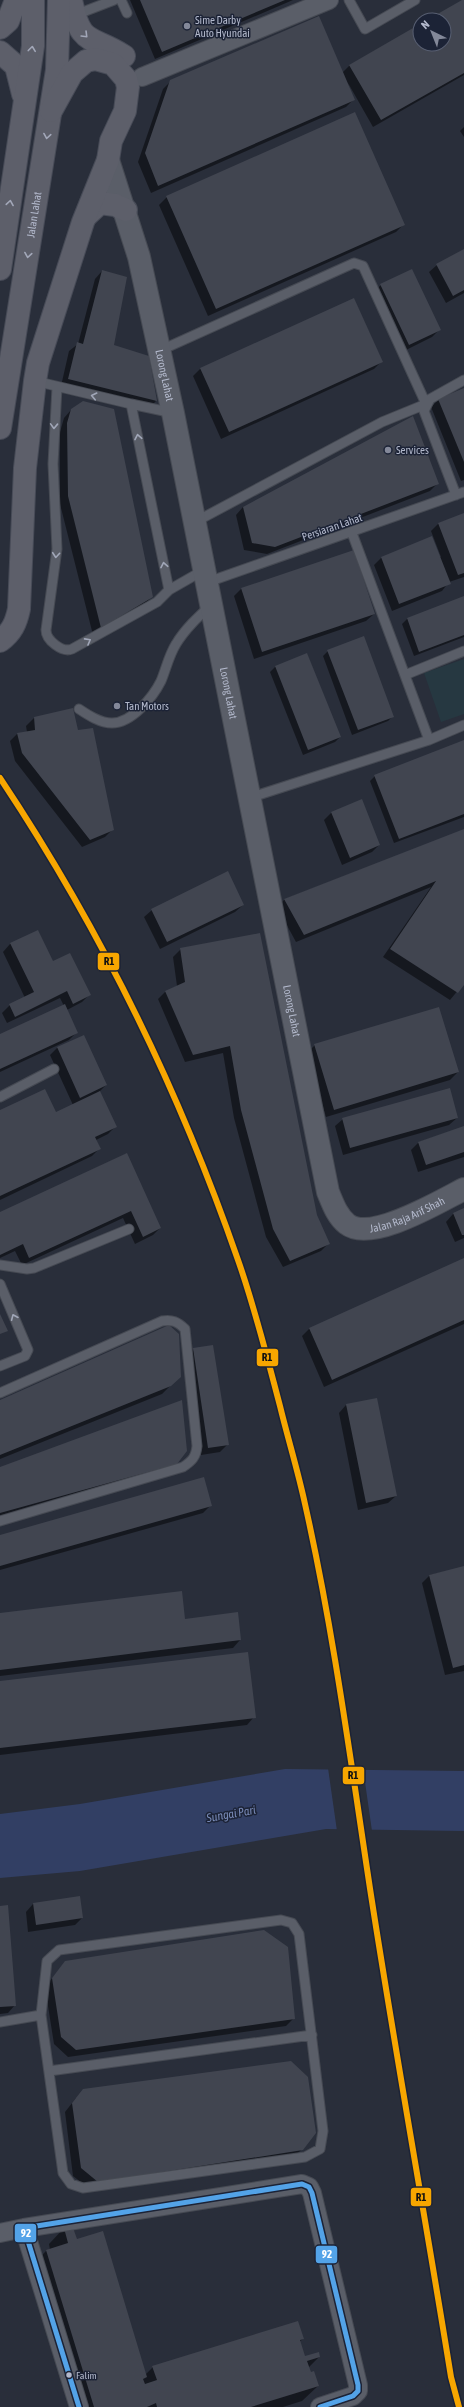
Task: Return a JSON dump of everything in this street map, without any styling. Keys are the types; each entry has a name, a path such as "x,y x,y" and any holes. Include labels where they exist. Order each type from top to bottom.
{"main road":[{"path":"0,28 8,21 16,0"},
{"path":"0,269 33,46 33,0"},
{"name":"Jalan Lahat","path":"0,428 51,110 59,39 59,0"},
{"path":"73,8 80,30 86,37 122,55 132,62 142,77 141,100 136,115 123,146 108,160"},
{"path":"0,52 16,66 21,79 25,103"},
{"path":"0,641 9,634 15,624 19,609 25,468 34,381 38,363 86,216 108,160 112,141 124,111 128,87 126,78 113,64 95,59 78,66 51,110"},
{"path":"86,216 100,203 115,205 126,210"}],"street":[{"path":"142,77 329,0"},
{"name":"Lorong Lahat","path":"108,160 126,210 139,257 173,413 328,1192 338,1215 348,1225"},
{"name":"Jalan Raja Arif Shah","path":"348,1225 361,1230 388,1225 464,1189"},
{"path":"79,2407 8,2233 302,2184 309,2186 358,2385 358,2391 353,2396 338,2404 320,2407"}],"lane":[{"path":"73,8 114,0"},
{"path":"121,0 127,13"},
{"path":"349,0 365,29 415,0"},
{"path":"159,352 354,263 363,266 426,404"},
{"path":"460,493 424,411 426,404 430,399 464,380"},
{"path":"34,381 173,413"},
{"name":"Persiaran Lahat","path":"57,387 53,457 57,549 46,630 48,637 62,649 72,650 157,602 169,590 206,576 352,533 460,493"},
{"path":"131,404 169,590"},
{"path":"195,522 382,422 426,404"},
{"path":"352,533 429,740"},
{"path":"79,709 91,717 112,723 125,719 148,702 161,681 178,641 184,631 212,604"},
{"path":"405,675 464,651"},
{"path":"249,798 429,740 464,725"},
{"path":"0,1097 54,1069"},
{"path":"0,1265 27,1269 34,1268 129,1229"},
{"path":"0,1284 28,1350 25,1356 0,1366"},
{"path":"0,1393 162,1321 169,1320 178,1322 185,1329 197,1446 196,1455 191,1462 183,1467 0,1521"},
{"path":"281,1920 292,1923 299,1934 324,2131 320,2149 305,2157 83,2188 71,2184 63,2174 41,2014 47,1962 51,1955 59,1950 281,1920"},
{"path":"0,2022 41,2014"},
{"path":"49,2071 312,2035"}],"shaded area":[{"path":"464,659 464,714 441,722 424,673"}],"water":[{"name":"Sungai Pari","path":"285,1769 464,1771 464,1831 326,1829 80,1871 0,1878 0,1814 80,1804"}],"pier":[{"path":"328,1768 363,1768 372,1831 337,1831"}],"building":[{"name":"Sime Darby Auto Hyundai","path":"140,0 285,0 162,52"},
{"path":"464,0 464,73 381,120 349,65 412,29 412,52 452,52 452,12 441,12"},
{"path":"319,16 355,100 158,186 145,153 170,80"},
{"path":"355,112 405,225 216,309 166,196"},
{"path":"464,249 464,290 453,296 436,264"},
{"path":"412,269 441,330 409,345 380,284"},
{"path":"102,270 127,277 114,345 149,356 157,401 68,379 77,342 83,344"},
{"path":"354,298 383,362 229,432 200,368"},
{"name":"Services","path":"464,388 464,462 438,399"},
{"path":"83,401 114,409 153,597 101,628 68,496 67,423 71,409"},
{"name":"Services","path":"413,416 439,484 275,547 252,543 243,507"},
{"path":"464,513 464,573 458,575 438,523"},
{"path":"432,536 451,584 399,604 381,557"},
{"path":"354,550 375,614 262,652 241,588"},
{"path":"464,596 464,635 419,652 407,618"},
{"path":"364,636 394,717 358,730 327,650"},
{"path":"307,653 341,737 308,750 275,666"},
{"path":"73,708 78,730 93,728 114,830 90,840 22,753 17,733 35,730 34,717"},
{"path":"464,740 464,814 399,839 374,775"},
{"path":"362,799 380,845 350,858 331,812"},
{"path":"464,829 464,985 458,993 390,949 436,881 304,935 284,899"},
{"path":"228,871 244,905 167,942 151,909"},
{"path":"38,930 53,961 70,953 91,995 73,1004 67,991 15,1017 9,1004 34,992 10,943"},
{"path":"260,933 317,1215 330,1244 290,1261 273,1229 241,1110 230,1046 193,1055 165,991 185,982 180,948"},
{"path":"65,1004 78,1033 0,1069 0,1034"},
{"path":"439,1007 459,1072 334,1110 314,1044"},
{"path":"84,1035 107,1085 80,1098 57,1047"},
{"path":"450,1088 458,1118 350,1148 342,1118"},
{"path":"45,1089 56,1112 100,1091 117,1127 95,1137 101,1149 0,1196 0,1110"},
{"path":"464,1126 464,1152 426,1165 418,1142"},
{"path":"127,1153 161,1228 143,1237 131,1211 29,1258 23,1244 0,1255 0,1212"},
{"path":"464,1208 464,1235 462,1235 453,1213"},
{"path":"464,1258 464,1320 332,1380 309,1328"},
{"path":"0,1314 8,1331 0,1334"},
{"path":"169,1325 179,1334 181,1377 171,1386 0,1455 0,1400"},
{"path":"213,1345 229,1445 208,1448 193,1348"},
{"path":"377,1398 397,1496 366,1503 346,1404"},
{"path":"182,1400 187,1451 177,1464 0,1513 0,1467"},
{"path":"204,1477 212,1506 0,1566 0,1535"},
{"path":"464,1566 464,1665 453,1668 429,1575"},
{"path":"182,1591 185,1619 238,1612 241,1640 0,1670 0,1613"},
{"path":"248,1652 256,1718 0,1748 0,1681"},
{"path":"80,1896 83,1918 36,1925 33,1903"},
{"path":"8,1905 16,2006 0,2007 0,1906"},
{"path":"264,1930 288,1947 295,2019 76,2050 61,2037 52,1978 65,1961"},
{"path":"291,2061 308,2077 316,2133 303,2150 98,2182 81,2168 72,2103 83,2089"},
{"path":"72,2225 77,2239 103,2231 147,2377 143,2379 145,2384 157,2380 152,2366 298,2321 304,2339 300,2340 305,2356 319,2352 320,2357 307,2361 311,2372 314,2371 319,2386 251,2407 157,2407 156,2403 147,2407 94,2407 46,2250 68,2243 64,2228"}],"transit line":[{"name":"R1","path":"0,778 37,835 104,952 163,1072 215,1197 250,1296 302,1492 325,1601 390,2016 451,2377 459,2407"},
{"name":"92","path":"79,2407 24,2228 302,2184 309,2187 312,2193 358,2385 358,2391 353,2396 320,2407"}],"place":[{"name":"Sime Darby Auto Hyundai","path":"187,26"},
{"name":"Services","path":"388,450"},
{"name":"Tan Motors","path":"117,706"},
{"name":"Falim","path":"69,2375"}]}
